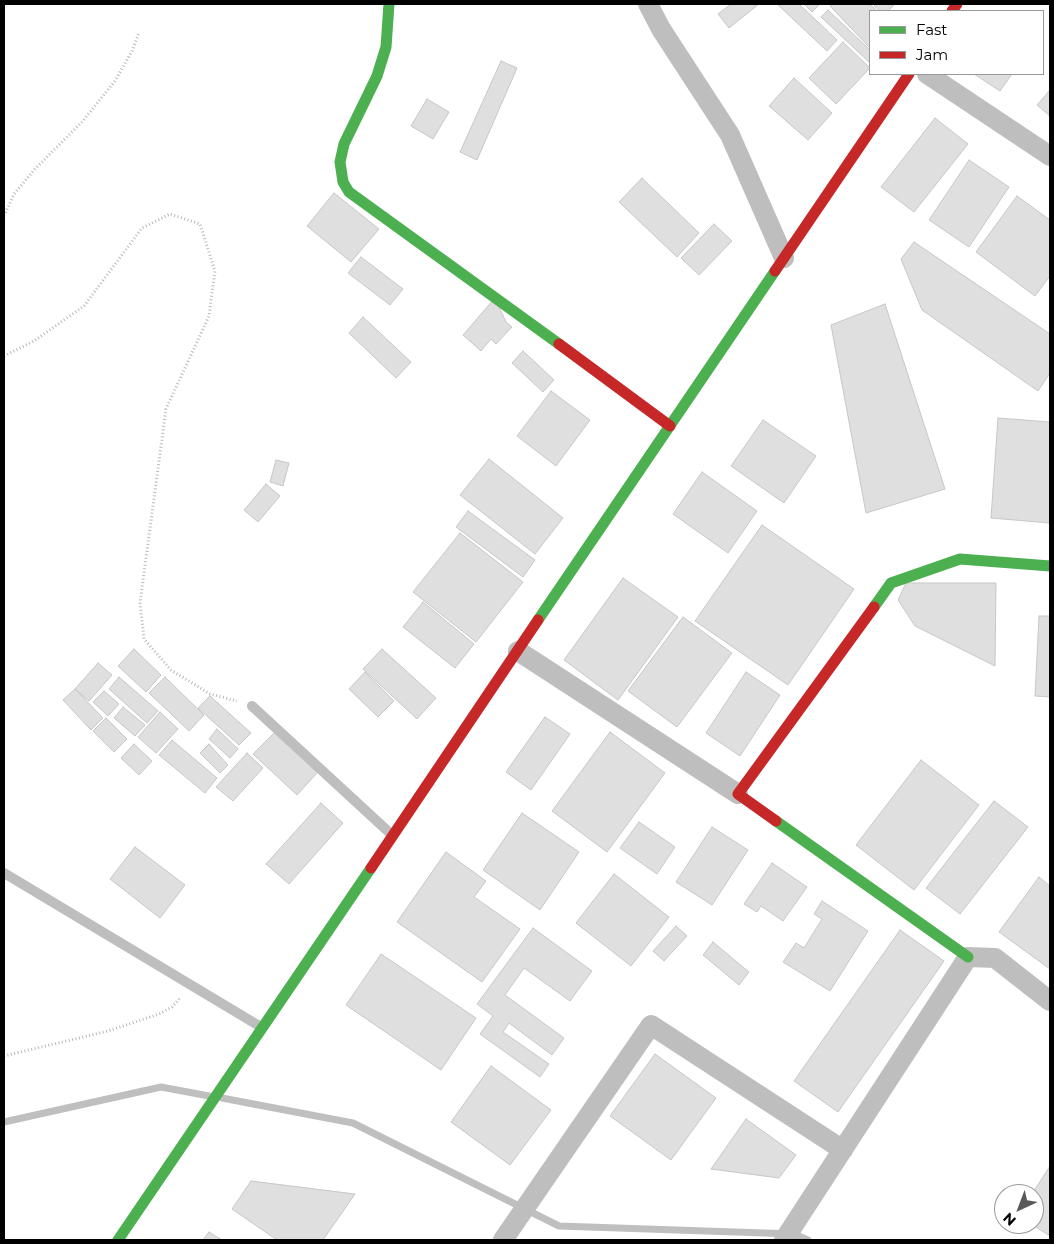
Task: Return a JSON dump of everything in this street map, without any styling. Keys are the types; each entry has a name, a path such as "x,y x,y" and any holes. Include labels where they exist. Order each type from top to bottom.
{"street":[{"path":"389,4 386,46 377,76 344,144 340,162 343,182 349,192 382,214 670,426"},
{"path":"648,4 661,29 730,135 784,258"},
{"path":"118,1240 908,75"},
{"path":"928,75 1050,156"},
{"path":"738,794 891,583 960,559 1050,566"},
{"path":"518,651 738,794 968,957 995,958 1050,1001"},
{"path":"784,1240 968,957"},
{"path":"503,1240 651,1024 843,1150"}],"lane":[{"path":"252,706 392,836"},
{"path":"4,873 262,1027"}],"path":[{"path":"4,216 14,194 82,122 115,81 132,51 139,33"},
{"path":"4,356 34,341 84,306 142,228 170,214 200,224 215,271 209,316 166,409 140,603 144,639 171,670 210,694 252,706"},
{"path":"4,1056 108,1031 159,1014 172,1007 192,985"}],"building":[{"path":"731,4 759,4 729,28 718,14"},
{"path":"777,4 799,4 837,40 827,51"},
{"path":"804,4 820,4 812,12"},
{"path":"833,4 870,4 876,10 869,10 869,47 830,6"},
{"path":"876,4 895,4 889,10 879,10 874,6"},
{"path":"828,10 869,49 869,62 821,17"},
{"path":"843,42 869,67 836,104 809,78"},
{"path":"501,61 517,68 477,160 460,152"},
{"path":"976,75 1011,75 1000,91"},
{"path":"794,78 832,113 808,140 769,106"},
{"path":"1050,90 1050,116 1037,105"},
{"path":"427,99 449,112 433,139 411,126"},
{"path":"935,118 968,144 914,212 881,187"},
{"path":"969,160 1009,187 969,247 929,220"},
{"path":"642,178 699,233 677,257 619,202"},
{"path":"334,193 379,229 351,262 307,226"},
{"path":"1017,196 1050,220 1050,276 1035,296 976,252"},
{"path":"714,224 732,241 699,275 681,258"},
{"path":"914,242 1050,334 1050,373 1038,391 922,310 901,259"},
{"path":"361,257 403,289 390,305 348,273"},
{"path":"495,298 506,322 512,327 496,344 491,339 481,351 463,335"},
{"path":"885,304 945,489 866,513 831,325"},
{"path":"363,317 411,362 396,378 349,333"},
{"path":"523,351 554,380 543,392 512,363"},
{"path":"551,391 590,420 556,466 517,436"},
{"path":"998,418 1050,422 1050,523 991,518"},
{"path":"763,420 816,456 784,503 731,466"},
{"path":"489,459 563,518 535,554 460,495"},
{"path":"276,460 289,463 283,486 270,482"},
{"path":"702,472 757,511 728,553 673,514"},
{"path":"266,484 280,496 258,522 244,510"},
{"path":"468,511 535,560 523,577 456,527"},
{"path":"762,525 854,589 788,685 695,621"},
{"path":"460,533 523,582 476,642 413,592"},
{"path":"623,578 678,617 618,700 564,660"},
{"path":"906,583 996,583 995,666 915,626 898,600"},
{"path":"423,602 474,644 455,668 403,627"},
{"path":"1039,616 1050,616 1050,697 1035,696"},
{"path":"683,617 732,653 677,727 628,691"},
{"path":"134,649 161,675 146,692 118,666"},
{"path":"382,649 436,698 417,719 363,669"},
{"path":"98,663 112,675 89,701 75,689"},
{"path":"365,672 394,701 378,717 349,689"},
{"path":"746,672 780,695 740,756 706,733"},
{"path":"119,677 158,711 147,723 109,689"},
{"path":"165,677 204,715 189,731 149,693"},
{"path":"75,689 103,718 91,730 63,700"},
{"path":"104,691 119,704 108,716 93,702"},
{"path":"210,696 251,733 239,745 198,708"},
{"path":"123,707 145,725 135,736 114,718"},
{"path":"160,712 178,729 156,753 138,737"},
{"path":"545,717 570,734 531,790 506,772"},
{"path":"106,718 127,739 114,752 93,731"},
{"path":"217,729 238,749 230,758 209,739"},
{"path":"275,732 318,772 297,795 253,754"},
{"path":"610,732 665,773 607,852 552,811"},
{"path":"172,740 217,778 205,793 159,755"},
{"path":"134,744 152,761 139,775 121,758"},
{"path":"209,744 228,765 220,773 200,753"},
{"path":"247,753 263,768 233,801 216,787"},
{"path":"921,760 979,805 914,890 856,845"},
{"path":"994,801 1028,827 960,914 926,888"},
{"path":"321,803 343,823 289,884 266,864"},
{"path":"522,813 579,852 540,910 483,870"},
{"path":"639,822 675,847 657,874 620,848"},
{"path":"712,827 748,850 712,905 676,882"},
{"path":"135,847 185,885 160,918 110,879"},
{"path":"446,852 486,881 474,897 520,929 482,982 397,922"},
{"path":"772,863 807,887 783,921 761,906 757,912 744,904"},
{"path":"614,874 669,917 631,966 576,923"},
{"path":"1039,877 1050,886 1050,969 999,932"},
{"path":"822,901 868,931 830,991 783,962 796,943 804,948 822,919 814,914"},
{"path":"676,926 687,936 664,961 653,951"},
{"path":"533,928 592,971 570,1001 524,968 505,995 564,1038 552,1055 509,1023 503,1032 549,1064 540,1077 480,1034 493,1016 477,1004"},
{"path":"900,930 944,961 838,1112 794,1081"},
{"path":"713,942 749,972 739,985 703,955"},
{"path":"381,954 476,1018 441,1070 346,1005"},
{"path":"655,1054 716,1098 671,1160 610,1116"},
{"path":"491,1066 551,1110 510,1165 451,1122"},
{"path":"746,1119 796,1155 779,1178 711,1169"},
{"path":"1050,1166 1050,1236 1044,1232 1044,1184 1038,1184"},
{"path":"251,1181 355,1194 323,1240 277,1240 232,1209"},
{"path":"209,1232 222,1240 203,1240"}],"waterway":[{"path":"4,1122 161,1087 209,1096"},
{"path":"222,1098 353,1123 559,1226 794,1234 808,1240"}],"traffic: fast":[{"path":"389,4 386,47 377,76 344,144 340,162 343,182 349,192 559,344"},
{"path":"538,620 775,271"},
{"path":"874,607 891,583 960,559 1050,566"},
{"path":"776,821 968,957"},
{"path":"118,1240 371,868"}],"traffic: jam":[{"path":"953,10 957,4"},
{"path":"775,271 908,75"},
{"path":"559,344 670,426"},
{"path":"776,821 738,794 874,607"},
{"path":"371,868 538,620"}]}
